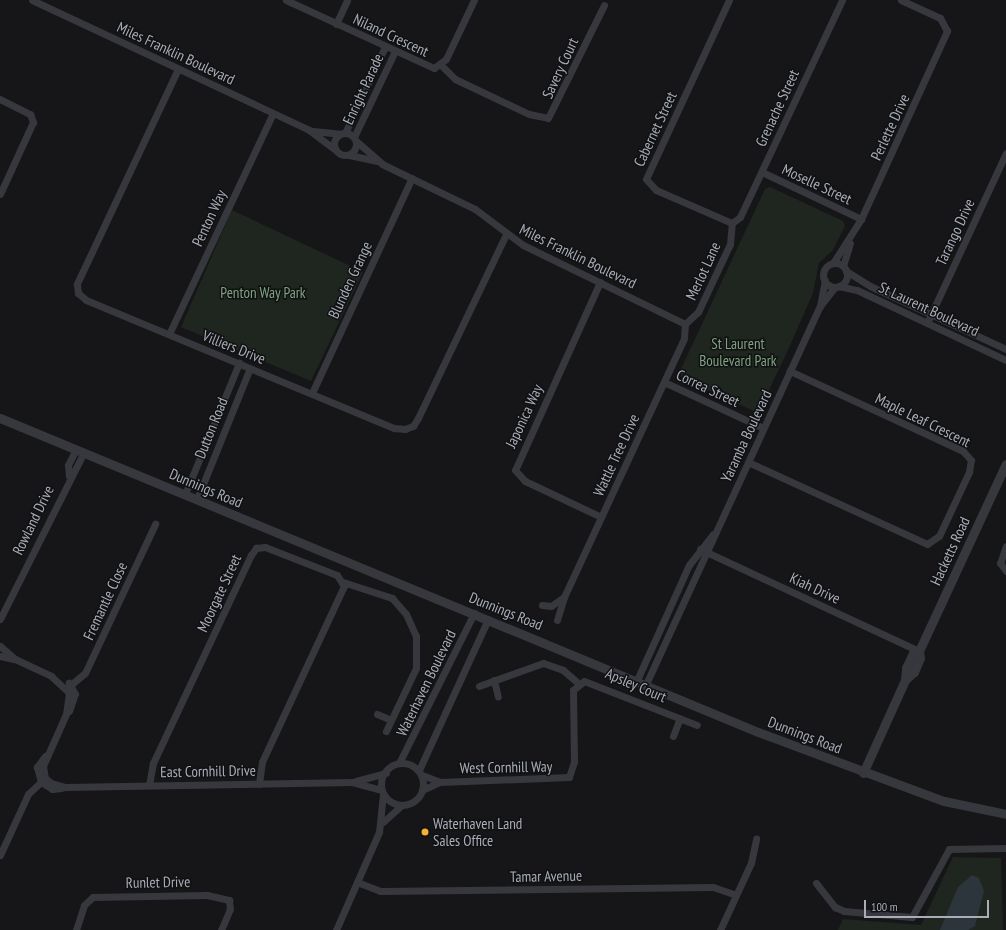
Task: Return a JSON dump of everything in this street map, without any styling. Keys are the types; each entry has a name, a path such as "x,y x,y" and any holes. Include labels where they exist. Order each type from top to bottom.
{"street":[{"name":"Miles Franklin Boulevard","path":"32,0 309,130 334,149"},
{"name":"Niland Crescent","path":"286,0 432,68 441,66 474,0"},
{"path":"336,24 347,0"},
{"name":"Cabernet Street","path":"729,0 646,179 656,190 732,224"},
{"name":"Grenache Street","path":"732,224 739,220 842,0"},
{"name":"Perlette Drive","path":"833,263 852,237 861,219 948,27 940,18 901,0"},
{"name":"Savery Court","path":"441,66 455,79 529,114 548,118 604,5"},
{"name":"Enright Parade","path":"342,133 385,47"},
{"name":"Enright Parade","path":"355,139 395,51"},
{"name":"Villiers Drive","path":"178,69 76,287 86,300 394,428 413,426 506,234"},
{"path":"0,99 30,114 33,122 0,194"},
{"name":"Penton Way","path":"169,334 273,113"},
{"name":"Miles Franklin Boulevard","path":"309,130 342,133"},
{"path":"342,133 355,139 354,151 349,155 339,154 334,149 334,142 342,133"},
{"name":"Miles Franklin Boulevard","path":"355,139 378,161"},
{"name":"Tarango Drive","path":"927,323 1006,153"},
{"name":"Miles Franklin Boulevard","path":"349,155 378,161 475,209 506,234 685,324"},
{"name":"Moselle Street","path":"762,172 861,219"},
{"name":"Blunden Grange","path":"312,393 412,178"},
{"name":"Merlot Lane","path":"685,324 702,305 730,244 732,224"},
{"name":"Perlette Drive","path":"845,268 852,237"},
{"path":"833,263 845,268 847,278 837,286 825,280 825,270 833,263"},
{"name":"St Laurent Boulevard","path":"845,268 860,281 1006,349"},
{"name":"Yaramba Boulevard","path":"646,684 820,306 825,280"},
{"name":"Japonica Way","path":"600,282 515,470 521,479 601,516"},
{"name":"St Laurent Boulevard","path":"837,286 857,290 1006,360"},
{"name":"Yaramba Boulevard","path":"820,306 837,286"},
{"name":"Wattle Tree Drive","path":"557,620 564,596 686,335 685,324"},
{"name":"Dutton Road","path":"185,494 239,363"},
{"name":"Dutton Road","path":"197,499 250,368"},
{"name":"Maple Leaf Crescent","path":"748,462 927,544 939,536 969,472 971,460 963,451 790,371"},
{"name":"Correa Street","path":"664,382 764,428"},
{"name":"Dunnings Road","path":"0,418 863,772 944,801 1006,814"},
{"name":"Rowland Drive","path":"0,619 80,450"},
{"name":"Hacketts Road","path":"863,772 905,680 914,672 920,658 919,651 1006,464"},
{"name":"Fremantle Close","path":"69,687 85,673 155,524"},
{"name":"Yaramba Boulevard","path":"637,680 689,565 700,549 715,533"},
{"path":"1006,546 1000,564 1006,570"},
{"name":"Moorgate Street","path":"149,785 153,763 253,551 260,547 270,548 337,575 343,582"},
{"name":"Kiah Drive","path":"700,549 919,651"},
{"path":"260,784 262,762 341,596 343,582 392,598 406,614 416,636 416,668 386,731"},
{"path":"542,606 551,606 564,596"},
{"name":"Waterhaven Boulevard","path":"399,763 474,613"},
{"name":"Waterhaven Boulevard","path":"420,772 488,619"},
{"path":"0,646 15,659"},
{"path":"0,656 15,659 51,676 69,687 75,701 66,714 48,751 38,767 43,780 28,794 0,855"},
{"path":"479,686 544,663 563,670 578,683"},
{"path":"494,680 498,697"},
{"name":"Apsley Court","path":"578,683 592,682 697,725"},
{"name":"West Cornhill Way","path":"422,790 440,782 555,780 571,775 573,692 578,683"},
{"path":"377,714 391,720"},
{"name":"Apsley Court","path":"673,736 680,718"},
{"path":"336,930 381,823 382,793 386,773 399,763 420,772 422,790 410,802 402,805 381,823"},
{"name":"West Cornhill Way","path":"420,772 440,782"},
{"name":"East Cornhill Drive","path":"43,780 52,788 260,784 352,782 386,773"},
{"name":"East Cornhill Drive","path":"352,782 382,793"},
{"path":"382,793 402,805"},
{"path":"720,930 751,863 756,839"},
{"path":"816,883 842,910 912,917 919,910 949,849 1006,848"},
{"name":"Tamar Avenue","path":"357,882 380,891 713,887 736,894"},
{"name":"Runlet Drive","path":"76,930 84,904 93,897 207,895 225,897 230,903 221,930"}],"green space":[{"name":"St Laurent Boulevard Park","path":"770,187 843,221 845,226 833,250 819,263 813,293 788,350 760,409 754,411 682,378 680,371 765,189"},
{"name":"Penton Way Park","path":"232,210 363,272 311,381 181,327"},
{"path":"953,857 1001,858 1003,930 838,930 843,919 921,925"}],"shaded area":[{"path":"972,875 979,878 984,891 975,926 968,930 940,930 958,887"}],"place":[{"name":"Waterhaven Land Sales Office","path":"425,832"}]}
